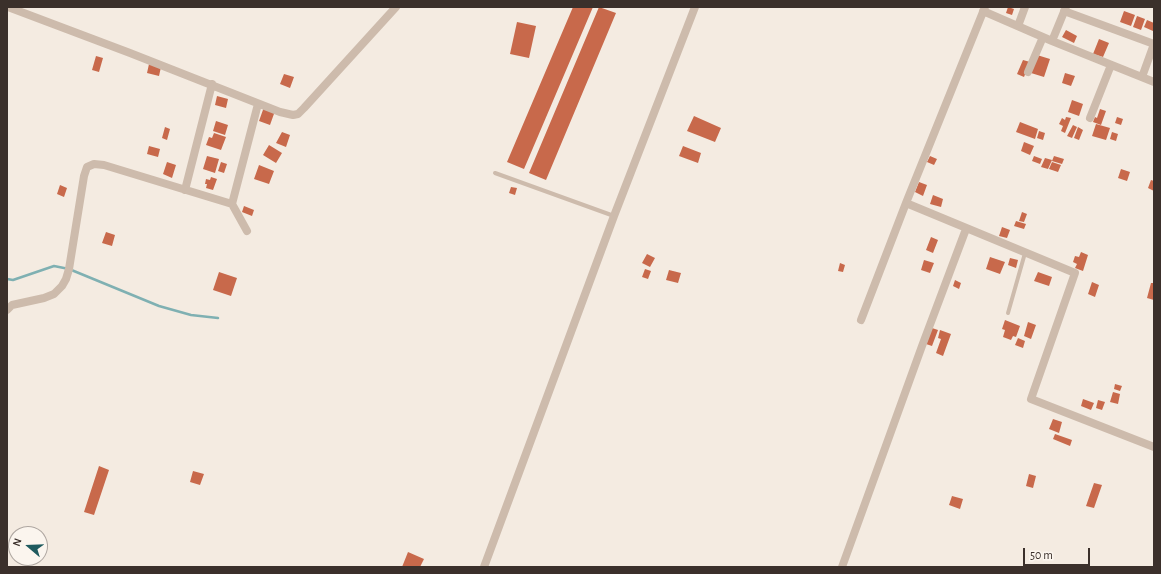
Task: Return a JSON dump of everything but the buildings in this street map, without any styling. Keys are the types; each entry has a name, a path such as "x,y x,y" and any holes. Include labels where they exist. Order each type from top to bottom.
{"street":[{"path":"8,7 212,84 258,104 293,115 298,114 396,7"},
{"path":"484,567 614,216 695,7"},
{"path":"1018,26 1025,7"},
{"path":"861,320 984,9 1042,37 1154,82"},
{"path":"1052,41 1065,9 1154,44 1142,77"},
{"path":"1028,72 1042,37"},
{"path":"1090,118 1111,65"},
{"path":"185,190 212,84"},
{"path":"232,204 258,104"},
{"path":"7,310 12,305 54,294 62,286 69,269 84,176 87,167 94,164 104,165 232,204 247,230"},
{"path":"906,203 1075,273 1031,399 1154,447"},
{"path":"842,567 966,229"}],"lane":[{"path":"495,173 614,216"},
{"path":"1008,312 1025,253"}],"waterway":[{"path":"7,279 13,280 54,266 69,269 159,306 191,315 218,318"}]}
